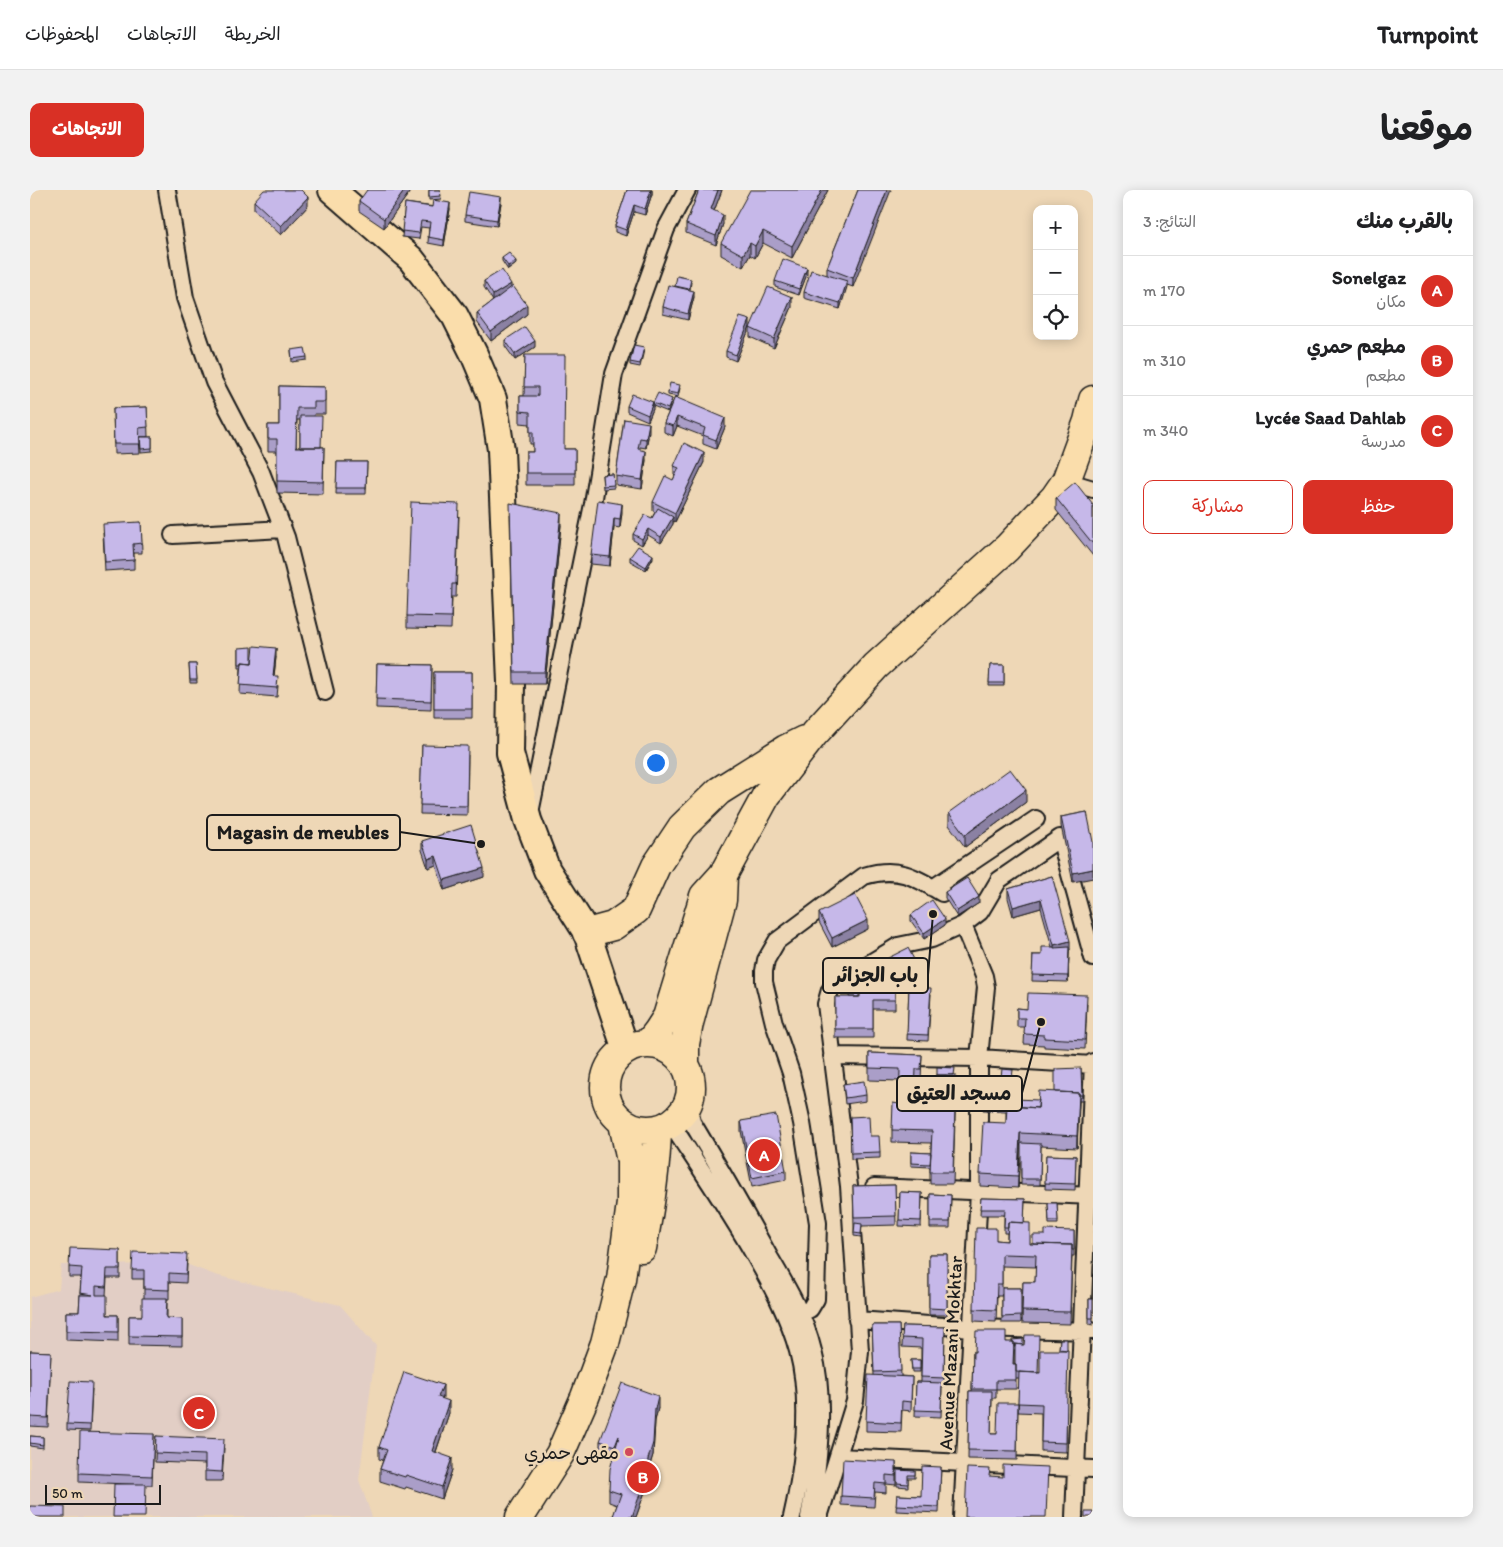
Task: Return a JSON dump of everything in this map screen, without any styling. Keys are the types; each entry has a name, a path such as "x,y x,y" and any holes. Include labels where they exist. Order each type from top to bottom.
{"highway":[{"path":"723,875 722,900 685,1044 685,1064 690,1078 691,1092 688,1105 675,1122 661,1128 645,1130 634,1128 623,1123 608,1104 605,1080 609,1068 616,1058 637,1047 658,1031 667,1017 704,896 723,875 766,796 814,734 876,666 1007,548 1055,497 1066,481 1089,428"},
{"path":"587,933 613,926 636,910 656,866 682,827 719,791 786,749 814,734"},
{"path":"637,1047 659,1045 669,1049 685,1064"},
{"path":"520,1517 560,1454 585,1397 608,1334 621,1279 631,1203 631,1160 623,1123"},
{"path":"538,1517 549,1502 582,1444 606,1391 625,1335 650,1208 661,1128"}],"main road":[{"path":"332,190 411,259 454,316 474,354 493,399 501,450 511,682 510,753 528,820 547,870 587,933 637,1047"}],"street":[{"path":"167,190 185,298 214,382 261,472 283,529 325,692"},
{"path":"528,820 593,504 614,374 666,229 688,190"},
{"path":"1066,481 1093,489"},
{"path":"173,535 283,529"},
{"path":"794,1316 810,1309 816,1299 818,1223 802,1123 791,1072 774,1023 764,982 766,960 777,941 864,876 883,872 902,873 914,877 938,890 1036,819"},
{"path":"820,1517 855,1401 860,1350 849,1186 826,1004 828,994 837,983 898,946 932,940 963,925 980,912 999,880 1060,838 1093,958"},
{"name":"Avenue Mazani Mokhtar","path":"962,1517 979,1191 978,1058 986,987 984,976 963,925"},
{"path":"832,1056 978,1058 1093,1064 1087,1331 1075,1468 1074,1517"},
{"path":"688,1105 692,1122 749,1218 794,1316 814,1351 820,1411 818,1461 809,1517"},
{"path":"661,1128 677,1133 739,1227 772,1285 794,1316 803,1375 805,1412 803,1458 792,1517"},
{"path":"849,1186 1090,1195"},
{"path":"857,1320 972,1328 1087,1331"},
{"path":"838,1457 1093,1469"}],"shaded area":[{"path":"186,1264 215,1275 340,1305 376,1346 359,1480 372,1517 30,1517 30,1297 59,1289 61,1265"}],"building":[{"path":"264,190 301,190 308,197 281,226 254,201"},
{"path":"367,190 405,190 384,219 359,201"},
{"path":"429,190 440,190 441,196 429,197"},
{"path":"627,190 651,190 645,209 634,205 626,230 615,226"},
{"path":"699,190 718,190 711,209 723,215 716,236 686,224"},
{"path":"750,190 822,190 792,246 763,231 755,246 750,243 743,255 721,243"},
{"path":"858,190 887,190 853,278 827,268"},
{"path":"469,192 501,197 497,220 465,215"},
{"path":"433,200 450,203 444,240 428,237 430,222 421,221 419,233 402,231 405,203 432,207"},
{"path":"509,253 516,261 508,266 502,258"},
{"path":"783,259 807,268 799,289 775,281"},
{"path":"502,270 511,284 493,295 484,281"},
{"path":"811,270 847,281 840,303 804,292"},
{"path":"677,276 691,279 689,289 675,286"},
{"path":"668,285 694,291 688,314 663,307"},
{"path":"513,286 527,305 491,332 477,313"},
{"path":"768,287 792,297 774,339 750,328"},
{"path":"740,317 750,320 736,355 726,351"},
{"path":"525,327 535,341 515,354 505,340"},
{"path":"634,345 644,347 640,364 630,362"},
{"path":"305,348 307,357 292,359 291,350"},
{"path":"525,355 565,355 564,449 575,449 575,473 526,473 526,452 533,452 533,432 530,432 530,412 520,411 520,396 538,396 538,387 524,387"},
{"path":"670,383 680,385 678,394 668,392"},
{"path":"279,386 325,387 325,402 314,402 314,408 297,408 296,447 324,447 323,482 277,481 277,439 268,439 268,425 279,425"},
{"path":"658,393 672,399 668,409 653,403"},
{"path":"632,394 653,402 648,415 627,406"},
{"path":"675,397 725,418 716,440 703,435 705,428 677,417 673,426 664,423"},
{"path":"147,407 148,427 139,428 140,444 114,444 113,408"},
{"path":"300,416 322,416 321,447 300,447"},
{"path":"624,419 649,423 646,439 640,438 638,449 646,451 642,480 616,476"},
{"path":"140,437 152,437 152,448 141,449"},
{"path":"684,443 704,453 675,513 653,502 665,476 673,480 679,468 674,466"},
{"path":"337,462 367,462 366,488 336,488"},
{"path":"613,474 614,485 603,486 602,475"},
{"path":"1075,482 1093,505 1093,544 1056,498"},
{"path":"598,500 622,504 620,519 614,518 610,557 591,555"},
{"path":"411,502 459,504 456,584 452,584 451,617 407,616"},
{"path":"510,503 561,513 545,672 514,672"},
{"path":"658,508 673,517 661,537 648,529 642,539 633,534 645,515 652,518"},
{"path":"141,522 142,543 133,544 134,560 105,562 103,524"},
{"path":"638,546 653,555 646,567 630,557"},
{"path":"254,646 276,648 273,676 278,676 277,688 240,685 242,662 252,663"},
{"path":"252,647 252,663 242,662 242,664 239,664 239,648"},
{"path":"189,664 196,664 197,680 190,680"},
{"path":"377,664 432,665 431,701 376,699"},
{"path":"990,665 1004,665 1004,683 989,683"},
{"path":"434,672 472,672 472,709 434,709"},
{"path":"422,745 468,746 467,806 420,805"},
{"path":"1010,769 1026,790 965,835 949,813"},
{"path":"1087,812 1093,842 1093,869 1073,873 1061,817"},
{"path":"471,825 484,868 444,880 436,856 428,859 422,841"},
{"path":"1052,876 1070,941 1054,945 1041,899 1013,907 1008,889"},
{"path":"967,878 979,897 957,911 945,892"},
{"path":"855,895 868,920 832,938 819,913"},
{"path":"932,900 945,919 924,933 911,915"},
{"path":"1042,947 1069,947 1068,976 1032,975 1033,955 1042,955"},
{"path":"908,948 919,969 899,979 888,958"},
{"path":"860,974 877,974 877,982 895,982 895,1000 873,1000 873,1029 835,1029 835,997 860,997"},
{"path":"850,985 859,985 859,997 849,997"},
{"path":"909,987 931,988 928,1035 907,1034"},
{"path":"1028,993 1087,995 1085,1040 1044,1038 1044,1035 1024,1034 1025,1018 1017,1018 1017,1008 1027,1009"},
{"path":"869,1053 922,1055 921,1069 916,1069 915,1092 924,1093 924,1104 934,1105 936,1075 956,1075 953,1172 930,1172 932,1131 892,1130 893,1103 899,1104 900,1069 869,1068"},
{"path":"937,1067 955,1068 954,1075 937,1075"},
{"path":"1081,1068 1082,1095 1079,1095 1079,1093 1055,1092 1055,1069"},
{"path":"1002,1069 1013,1070 1012,1078 1001,1077"},
{"path":"864,1081 866,1095 845,1098 843,1084"},
{"path":"1039,1091 1079,1093 1077,1136 1020,1133 1018,1176 980,1174 983,1122 1006,1123 1007,1106 1038,1108"},
{"path":"1014,1099 1039,1100 1038,1108 1014,1106"},
{"path":"776,1115 786,1171 752,1178 741,1121"},
{"path":"869,1116 870,1136 879,1136 880,1152 851,1153 850,1117"},
{"path":"1021,1143 1041,1144 1040,1179 1021,1179"},
{"path":"911,1152 931,1153 930,1164 911,1163"},
{"path":"1046,1155 1076,1156 1075,1184 1045,1183"},
{"path":"895,1185 896,1216 854,1217 853,1186"},
{"path":"900,1192 922,1193 921,1221 899,1220"},
{"path":"930,1194 951,1195 950,1222 930,1222"},
{"path":"981,1198 1025,1199 1024,1223 1008,1222 1008,1227 1004,1227 1005,1209 980,1209"},
{"path":"1048,1203 1057,1203 1058,1221 1049,1221"},
{"path":"1008,1222 1030,1223 1030,1244 1072,1245 1070,1312 1022,1311 1023,1282 1035,1282 1036,1255 1002,1254 1002,1284 997,1284 996,1310 974,1309 976,1228 996,1228 996,1240 1007,1241"},
{"path":"855,1223 862,1224 861,1234 854,1233"},
{"path":"1045,1230 1074,1231 1074,1250 1072,1250 1072,1245 1033,1244 1033,1235 1045,1235"},
{"path":"70,1248 120,1250 120,1269 107,1269 106,1287 96,1286 96,1295 107,1295 107,1315 118,1315 118,1332 66,1331 66,1312 79,1312 80,1295 93,1295 80,1293 82,1268 69,1267"},
{"path":"133,1252 187,1254 186,1274 169,1273 169,1290 144,1289 144,1270 132,1270"},
{"path":"929,1254 947,1254 947,1309 929,1308"},
{"path":"1002,1288 1021,1288 1021,1316 1002,1317"},
{"path":"142,1298 167,1298 166,1318 182,1319 182,1337 129,1336 129,1316 142,1316"},
{"path":"1089,1299 1093,1299 1093,1318 1089,1318"},
{"path":"872,1325 899,1325 901,1371 874,1372"},
{"path":"903,1326 945,1327 944,1378 921,1377 922,1339 902,1338"},
{"path":"976,1331 1006,1331 1006,1342 1014,1342 1013,1364 1016,1364 1016,1380 996,1380 996,1389 972,1389 973,1352 975,1352"},
{"path":"1025,1335 1039,1335 1038,1373 1016,1372 1015,1344 1024,1345"},
{"path":"1023,1339 1023,1345 1015,1344 1014,1347 1012,1340"},
{"path":"1060,1339 1067,1339 1067,1350 1059,1349"},
{"path":"1040,1350 1068,1350 1066,1443 1041,1442 1042,1404 1018,1403 1019,1372 1040,1373"},
{"path":"30,1351 51,1352 48,1418 30,1417"},
{"path":"911,1360 920,1360 920,1369 912,1369"},
{"path":"404,1372 443,1385 438,1397 449,1401 432,1451 452,1458 442,1487 380,1469 387,1450 379,1447"},
{"path":"868,1375 912,1377 911,1402 902,1401 901,1423 866,1421"},
{"path":"70,1381 92,1382 90,1425 67,1424"},
{"path":"916,1382 942,1383 941,1411 915,1410"},
{"path":"622,1383 658,1396 655,1409 653,1443 648,1459 647,1474 632,1517 613,1516 621,1494 609,1490 610,1469 619,1436 615,1446 600,1441"},
{"path":"969,1391 992,1391 991,1434 997,1434 998,1403 1018,1403 1017,1451 968,1450"},
{"path":"80,1432 154,1434 152,1476 79,1473"},
{"path":"30,1436 43,1437 43,1445 30,1443"},
{"path":"156,1436 224,1439 222,1472 205,1471 205,1455 155,1453"},
{"path":"843,1459 896,1462 896,1476 886,1475 886,1484 875,1483 874,1498 841,1496"},
{"path":"1003,1465 1048,1467 1046,1517 965,1517 967,1468 990,1469 989,1476 1003,1477"},
{"path":"922,1466 941,1467 939,1507 896,1505 897,1495 921,1496"},
{"path":"897,1470 915,1471 915,1475 908,1475 908,1484 897,1483"},
{"path":"114,1484 146,1484 145,1517 113,1517"},
{"path":"30,1506 65,1507 65,1517 30,1517"},
{"path":"1085,1512 1093,1512 1093,1517 1085,1517"}],"place":[{"name":"Magasin de meubles","path":"481,844"},
{"name":"باب الجزائر","path":"933,914"},
{"name":"مسجد العتيق","path":"1041,1022"},
{"name":"Sonelgaz","path":"764,1155"},
{"name":"Lycée Saad Dahlab","path":"199,1413"},
{"name":"مقهى حمري","path":"629,1452"},
{"name":"مطعم حمري","path":"643,1477"}]}
